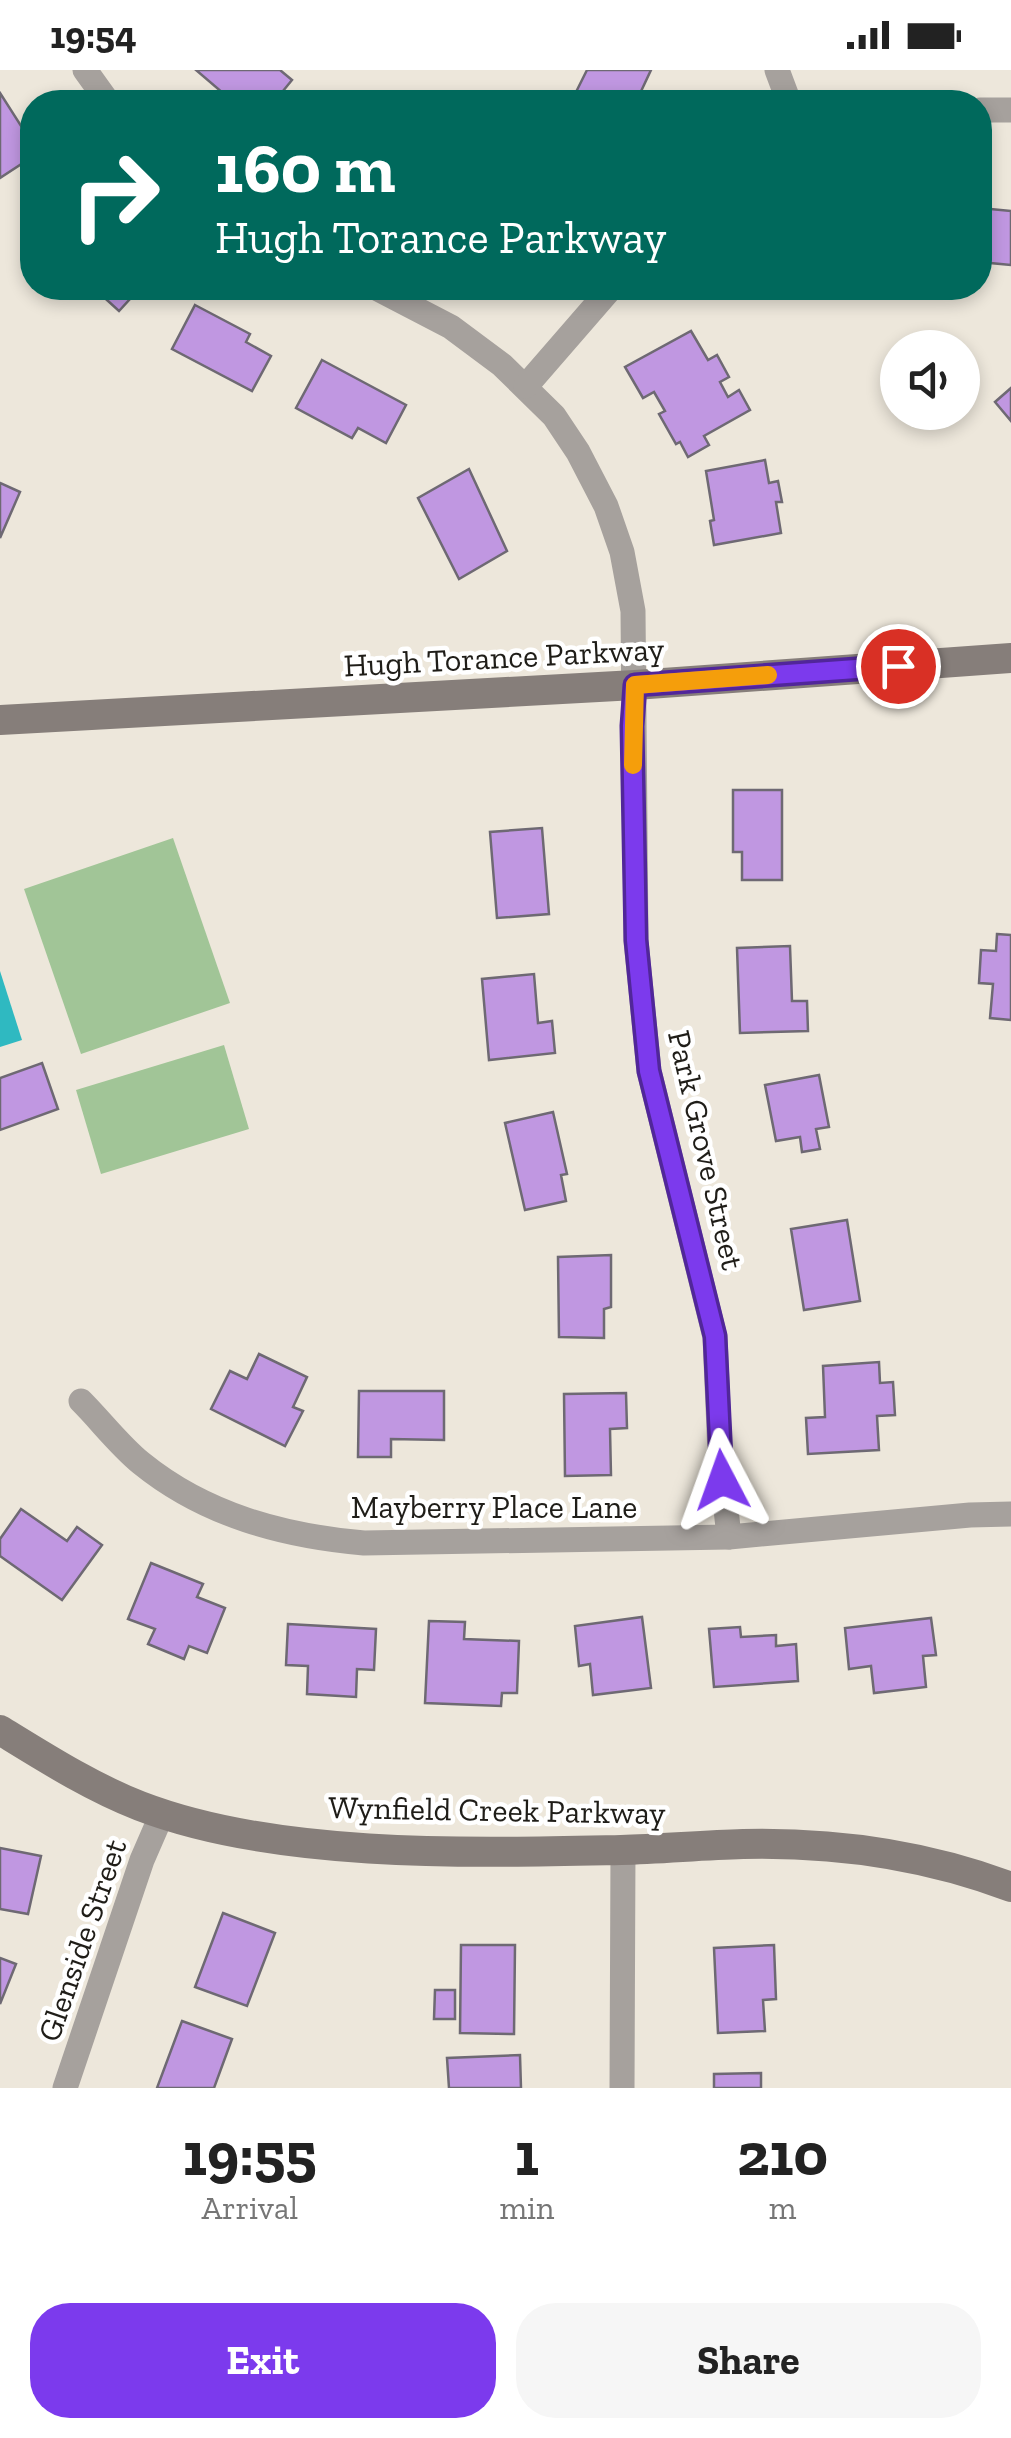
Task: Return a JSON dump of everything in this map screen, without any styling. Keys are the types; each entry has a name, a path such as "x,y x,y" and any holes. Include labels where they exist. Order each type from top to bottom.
{"street":[{"name":"Park Grove Street","path":"399,300 451,327 526,386 554,416 606,506 622,552 632,611 636,940 649,1071 715,1336 728,1537"},
{"path":"526,386 600,300"},
{"name":"Hugh Torance Parkway","path":"0,720 635,685 1011,658"},
{"name":"Mayberry Place Lane","path":"81,1401 139,1462 178,1489 259,1526 317,1539 364,1543 728,1537 1011,1514"},
{"name":"Wynfield Creek Parkway","path":"0,1730 53,1763 137,1805 238,1832 327,1845 623,1850 803,1845 920,1859 1011,1887"},
{"name":"Glenside Street","path":"64,2088 142,1860 162,1814"},
{"path":"622,2088 623,1850"}],"green space":[{"path":"173,838 230,1003 81,1054 24,889"},
{"path":"224,1045 249,1129 101,1174 76,1090"}],"water":[{"path":"0,971 22,1040 0,1047"}],"building":[{"path":"196,70 280,70 292,80 284,90 219,90"},
{"path":"587,70 651,70 642,90 577,90"},
{"path":"0,93 20,124 20,165 0,178"},
{"path":"992,209 1011,211 1011,265 992,263"},
{"path":"107,300 129,300 119,311"},
{"path":"195,305 250,334 246,342 271,356 252,391 172,349"},
{"path":"691,331 708,360 717,355 729,377 720,382 728,397 739,390 750,410 704,436 709,445 688,457 659,414 665,411 654,392 643,398 625,367"},
{"path":"322,360 406,405 386,443 358,428 352,438 296,408"},
{"path":"1011,388 1011,421 995,402"},
{"path":"765,460 769,483 778,481 782,502 776,502 781,533 714,545 706,471"},
{"path":"469,469 507,551 459,579 418,498"},
{"path":"0,483 20,492 0,538"},
{"path":"733,790 782,790 782,880 742,880 742,852 733,852"},
{"path":"542,828 549,914 497,918 490,832"},
{"path":"997,934 1011,935 1011,1020 990,1018 993,984 979,983 981,950 996,951"},
{"path":"790,946 792,1001 807,1001 808,1031 740,1033 737,948"},
{"path":"534,974 538,1023 552,1021 555,1053 489,1060 482,979"},
{"path":"42,1063 58,1109 0,1130 0,1078"},
{"path":"819,1075 829,1127 816,1129 820,1149 802,1152 800,1137 776,1141 765,1085"},
{"path":"553,1112 567,1174 561,1175 566,1201 525,1210 505,1123"},
{"path":"847,1220 860,1301 804,1310 791,1229"},
{"path":"611,1255 611,1307 604,1309 604,1338 559,1337 558,1257"},
{"path":"259,1354 307,1377 293,1407 303,1411 285,1446 211,1409 230,1371 247,1379"},
{"path":"879,1362 880,1383 893,1382 895,1415 877,1416 879,1450 808,1454 806,1418 825,1417 823,1366"},
{"path":"359,1391 444,1391 444,1440 391,1439 391,1457 358,1457"},
{"path":"626,1393 627,1428 610,1429 611,1475 565,1476 564,1394"},
{"path":"21,1509 67,1541 77,1527 102,1545 62,1600 0,1556 0,1539"},
{"path":"151,1563 203,1584 197,1597 225,1608 207,1653 189,1646 184,1659 148,1644 155,1629 128,1619"},
{"path":"642,1617 651,1688 593,1695 590,1664 579,1666 575,1626"},
{"path":"931,1618 936,1655 923,1656 926,1687 874,1693 871,1666 849,1669 845,1628"},
{"path":"429,1621 465,1622 464,1639 519,1641 517,1693 502,1693 501,1706 425,1703"},
{"path":"288,1624 376,1629 374,1670 357,1669 356,1697 307,1694 308,1666 286,1665"},
{"path":"740,1627 741,1637 776,1635 776,1646 796,1644 798,1681 714,1687 709,1629"},
{"path":"0,1848 41,1856 28,1914 0,1909"},
{"path":"223,1913 275,1933 247,2006 195,1987"},
{"path":"461,1945 515,1945 514,2034 460,2033"},
{"path":"774,1945 776,1999 763,2000 765,2031 718,2033 714,1948"},
{"path":"0,1958 16,1964 0,2004"},
{"path":"435,1990 455,1990 455,2019 434,2019"},
{"path":"182,2021 232,2039 214,2088 157,2088"},
{"path":"520,2055 521,2088 449,2088 447,2058"},
{"path":"761,2073 761,2088 714,2088 714,2074"}],"slow traffic":[{"path":"633,765 635,685 768,675"}],"route":[{"path":"722,1480 715,1336 649,1071 636,940 632,726 635,685 898,666"}]}
